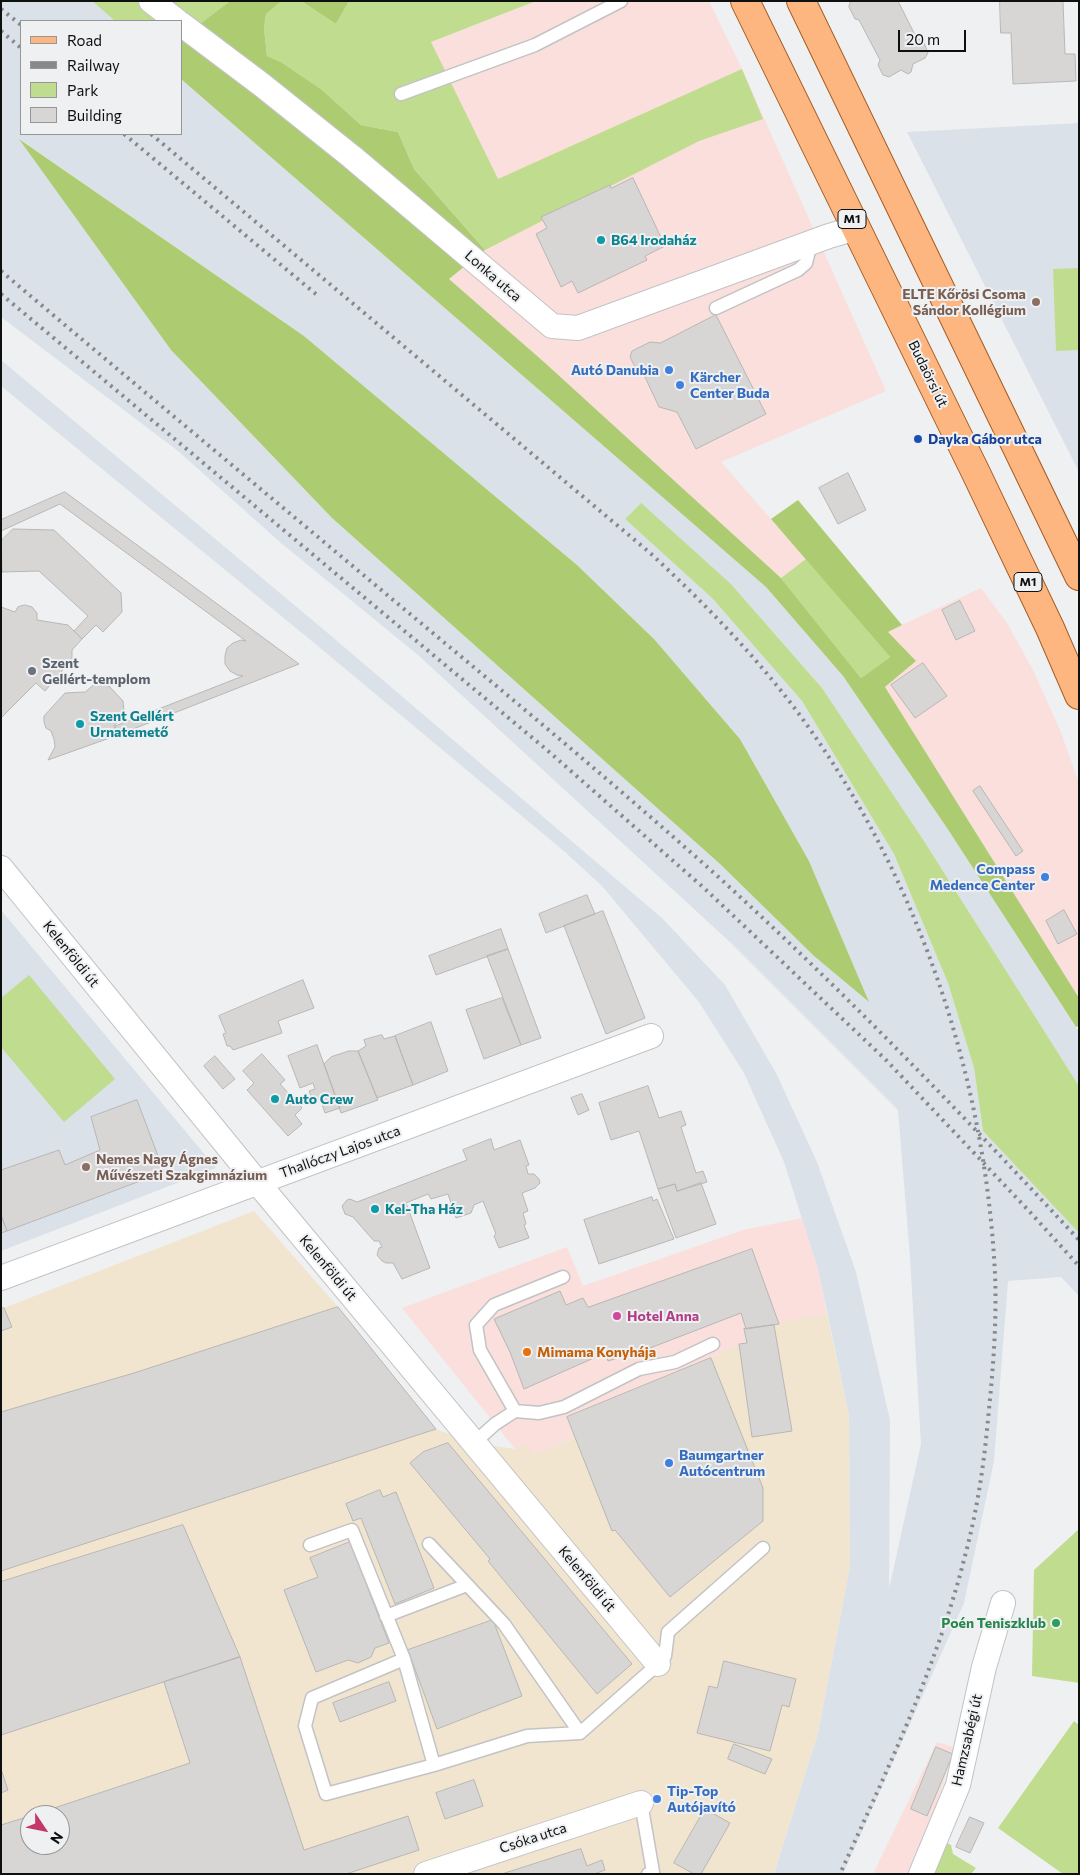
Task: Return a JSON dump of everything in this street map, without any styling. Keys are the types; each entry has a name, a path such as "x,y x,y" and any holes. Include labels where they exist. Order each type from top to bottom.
{"main road":[{"name":"Budaörsi út","path":"745,1 987,497 1050,628 1079,695"},
{"path":"802,1 1079,576"}],"street":[{"path":"151,1 176,20"},
{"name":"Lonka utca","path":"182,25 262,85 352,157 552,326 578,328 857,228"},
{"name":"Kelenföldi út","path":"1,868 257,1182 658,1664"},
{"name":"Thallóczy Lajos utca","path":"1,1278 651,1036"},
{"name":"Hamzsabégi út","path":"920,1874 958,1785 984,1668 1003,1603"},
{"name":"Csóka utca","path":"426,1874 640,1802"}],"lane":[{"path":"401,94 535,45 621,1"},
{"path":"716,308 798,270 806,263 811,243"},
{"path":"516,1411 480,1350 476,1325 494,1305 563,1277"},
{"path":"474,1443 495,1424 516,1411 538,1413 564,1407 639,1369 675,1362 713,1344"},
{"path":"310,1544 352,1530 404,1660 434,1765"},
{"path":"429,1544 504,1624 580,1733"},
{"path":"404,1660 312,1698 305,1726 326,1794 434,1765 527,1736 580,1733 665,1656 668,1632 763,1548"},
{"path":"386,1616 467,1585"},
{"path":"640,1802 651,1873"}],"shaded area":[{"path":"1,1 92,1 114,20 20,20 20,135 182,135 182,80 766,587 843,676 947,828 1079,1032 1079,1086 924,841 822,688 731,584 640,504 625,519 712,598 802,701 894,854 948,983 974,1068 983,1131 1079,1233 1079,1296 1061,1277 1008,1281 994,1461 964,1603 843,1874 774,1874 818,1733 850,1567 849,1415 818,1269 784,1162 744,1073 699,1002 602,886 565,852 313,642 1,386 1,360 323,629 663,919 725,985 776,1073 817,1162 856,1272 890,1420 889,1589 921,1444 910,1257 898,1110 731,943 418,655 281,543 178,451 1,317","holes":["21,140 304,336 577,565 654,639 740,739 809,861 868,1001 814,956 720,864 332,518 171,350"]},
{"path":"536,1 709,1 742,69 886,391 721,462 806,559 781,578 544,362 449,279 485,250 431,42"},
{"name":"ELTE Kőrösi Csoma Sándor Kollégium","path":"1079,123 1079,472 907,132"},
{"path":"981,588 1007,623 1033,670 1060,730 1079,783 1079,998 885,687 916,661 887,632"},
{"path":"1,910 216,1168 1,1251"},
{"path":"254,1211 338,1307 436,1429 474,1443 515,1449 524,1443 533,1454 575,1438 567,1417 711,1358 739,1344 746,1343 744,1329 827,1314 849,1415 850,1567 818,1733 774,1874 1,1874 1,1309"},
{"path":"802,1218 818,1269 827,1314 774,1325 747,1343 739,1344 711,1358 567,1417 575,1438 533,1454 515,1449 402,1308 567,1247 583,1286 743,1230"},
{"path":"937,1742 953,1747 953,1754 935,1808 907,1874 873,1874"}],"green space":[{"path":"92,1 230,1 182,37 182,20 114,20"},
{"path":"230,1 282,1 266,14 264,28 267,56 281,62 321,89 361,125 398,132 414,169 485,250 449,279 544,362 781,578 861,678 890,657 771,519 798,500 902,625 888,632 916,661 885,687 1079,998 1079,1026 1076,1027 947,828 843,676 766,587 182,80 182,37"},
{"path":"282,1 301,1 336,24 349,1 536,1 431,42 498,179 742,69 763,119 699,141 485,250 414,169 398,132 361,125 321,89 281,62 267,56 264,28 266,14"},
{"path":"301,1 349,1 336,24"},
{"path":"19,139 304,336 577,565 654,639 740,739 809,861 869,1002 814,956 720,864 332,518 171,350"},
{"path":"1079,268 1079,350 1056,351 1053,269"},
{"path":"641,503 731,584 822,688 924,841 1079,1086 1079,1233 983,1131 974,1068 948,983 894,854 802,701 712,598 625,519"},
{"path":"806,559 890,657 861,678 781,578"},
{"path":"29,975 115,1079 64,1122 1,1047 1,998"},
{"name":"Poén Teniszklub","path":"1079,1529 1079,1683 1032,1676 1034,1570"},
{"path":"1074,1721 1079,1725 1079,1874 1063,1874 998,1828"},
{"path":"943,1841 951,1845 953,1854 976,1868 971,1874 928,1874"}],"building":[{"path":"851,1 898,1 917,39 923,40 928,53 925,58 913,64 911,72 908,74 901,70 889,77 883,75 878,65 880,60 859,20 855,19 849,7"},
{"path":"1000,1 1063,1 1065,54 1075,54 1076,81 1013,84 1011,33 1001,33"},
{"name":"B64 Irodaház","path":"633,178 665,246 645,256 647,260 578,293 572,281 561,287 536,234 547,228 541,217 610,185 611,188"},
{"path":"716,315 766,414 696,449 677,412 659,407 645,377 639,375 630,357 632,351 650,342 660,343"},
{"path":"848,473 866,510 838,524 819,488"},
{"path":"65,492 299,664 118,735 115,726 243,676 230,671 225,664 225,656 227,648 233,643 241,640 246,641 60,504 1,531 1,520"},
{"path":"13,529 54,530 121,593 122,612 103,632 96,625 82,639 74,631 88,616 39,571 2,572 1,541"},
{"path":"960,601 975,631 956,640 942,610"},
{"name":"Szent Gellért-templom","path":"25,605 32,607 37,613 37,620 68,625 82,639 72,650 72,659 45,691 36,683 1,718 1,607 15,612 18,607"},
{"path":"923,663 947,696 915,718 891,685"},
{"name":"Szent Gellért Urnatemető","path":"95,684 109,686 123,701 124,711 122,717 114,726 118,735 48,760 55,747 51,731 46,728 44,716 65,693 85,692"},
{"path":"980,786 1023,851 1016,856 973,791"},
{"path":"587,895 595,914 546,933 539,914"},
{"path":"1064,910 1077,934 1058,944 1046,921"},
{"path":"603,911 645,1018 606,1034 564,926"},
{"path":"501,929 508,949 436,975 429,956"},
{"path":"508,949 541,1038 521,1045 487,956"},
{"path":"303,980 314,1008 278,1021 282,1033 233,1050 230,1046 227,1046 223,1034 226,1033 219,1016"},
{"path":"502,998 521,1045 484,1059 466,1010"},
{"path":"431,1022 448,1071 413,1085 395,1036"},
{"path":"382,1035 384,1039 395,1036 413,1085 377,1098 358,1051 366,1046 364,1040"},
{"path":"317,1045 340,1108 325,1113 320,1098 313,1101 309,1091 315,1089 313,1083 300,1088 288,1056"},
{"path":"349,1051 358,1051 378,1100 341,1113 324,1064 331,1057"},
{"name":"Auto Crew","path":"262,1054 285,1080 280,1084 302,1108 295,1115 302,1124 288,1136 247,1090 254,1083 243,1071"},
{"path":"215,1056 235,1079 223,1089 204,1066"},
{"path":"648,1086 659,1118 681,1111 686,1125 681,1127 696,1173 703,1171 707,1182 677,1191 675,1184 658,1189 639,1131 611,1140 599,1103"},
{"path":"582,1094 589,1110 578,1115 571,1098"},
{"name":"Nemes Nagy Ágnes Művészeti Szakgimnázium","path":"137,1100 164,1172 7,1231 1,1215 1,1170 59,1150 65,1165 100,1150 91,1117"},
{"name":"Kel-Tha Ház","path":"491,1139 494,1150 520,1140 529,1165 526,1166 528,1174 534,1174 539,1179 540,1183 535,1188 522,1193 528,1211 523,1213 526,1224 524,1225 529,1238 499,1248 494,1236 496,1234 483,1201 474,1205 471,1213 456,1218 448,1194 431,1199 428,1194 406,1203 430,1268 402,1279 393,1263 382,1261 377,1255 379,1248 382,1247 379,1241 374,1241 353,1217 345,1214 342,1206 347,1200 350,1199 357,1202 467,1160 463,1150"},
{"path":"701,1183 716,1224 676,1238 658,1189 675,1184 677,1191"},
{"path":"652,1197 653,1201 657,1199 674,1239 599,1264 584,1220"},
{"path":"1,1215 7,1231 1,1233"},
{"name":"Hotel Anna","path":"752,1249 779,1324 746,1329 741,1313 624,1358 624,1356 608,1361 605,1353 524,1389 510,1352 494,1319 560,1291 566,1305 583,1298 588,1307"},
{"path":"338,1307 436,1429 1,1571 1,1412 134,1373"},
{"path":"4,1308 12,1327 1,1331 1,1309"},
{"path":"774,1325 792,1431 752,1437 739,1344 747,1343 744,1329"},
{"name":"Baumgartner Autócentrum","path":"711,1358 763,1488 763,1521 670,1597 615,1530 612,1531 567,1417"},
{"path":"448,1443 632,1664 597,1694 488,1561 490,1559 410,1463 423,1452"},
{"path":"380,1490 383,1497 396,1492 434,1588 395,1604 361,1518 353,1521 346,1504"},
{"path":"183,1525 240,1657 1,1735 1,1582"},
{"path":"350,1542 389,1643 375,1648 371,1657 358,1663 348,1660 316,1672 284,1590 318,1577 310,1558"},
{"path":"493,1620 522,1696 437,1729 408,1650"},
{"path":"240,1657 304,1850 408,1816 419,1850 346,1874 1,1874 1,1825 20,1819 20,1855 70,1855 70,1805 63,1805 190,1763 164,1682"},
{"path":"724,1661 796,1679 789,1707 782,1705 770,1751 697,1733 709,1686 717,1688"},
{"path":"389,1682 396,1701 340,1722 333,1703"},
{"path":"734,1744 772,1759 765,1774 728,1759"},
{"path":"936,1747 953,1754 927,1816 911,1809"},
{"path":"1,1769 8,1790 1,1793"},
{"path":"474,1780 483,1806 445,1819 436,1793"},
{"path":"705,1809 730,1823 701,1874 694,1874 674,1863"},
{"path":"970,1817 984,1823 970,1853 956,1847"},
{"path":"581,1849 587,1866 602,1860 605,1870 594,1874 502,1874"}],"railway":[{"path":"1,9 20,24"},
{"path":"1,31 20,47"},
{"path":"125,135 317,295"},
{"path":"152,135 649,552 706,607 777,685 836,769 875,835 908,904 936,975 959,1048 976,1123 988,1198 995,1274 993,1365 980,1488 954,1597 910,1718 840,1874"},
{"path":"1,271 554,734 714,873 808,961 900,1052 1079,1240"},
{"path":"1,294 547,750 704,888 886,1060 1079,1266"}],"place":[{"name":"B64 Irodaház","path":"601,240"},
{"name":"ELTE Kőrösi Csoma Sándor Kollégium","path":"1036,302"},
{"name":"Autó Danubia","path":"669,370"},
{"name":"Kärcher Center Buda","path":"680,385"},
{"name":"Dayka Gábor utca","path":"918,439"},
{"name":"Szent Gellért-templom","path":"32,671"},
{"name":"Szent Gellért Urnatemető","path":"80,724"},
{"name":"Compass Medence Center","path":"1045,877"},
{"name":"Auto Crew","path":"275,1099"},
{"name":"Nemes Nagy Ágnes Művészeti Szakgimnázium","path":"86,1167"},
{"name":"Kel-Tha Ház","path":"375,1209"},
{"name":"Hotel Anna","path":"617,1316"},
{"name":"Mimama Konyhája","path":"527,1352"},
{"name":"Baumgartner Autócentrum","path":"669,1463"},
{"name":"Poén Teniszklub","path":"1056,1623"},
{"name":"Tip-Top Autójavító","path":"657,1799"}]}
